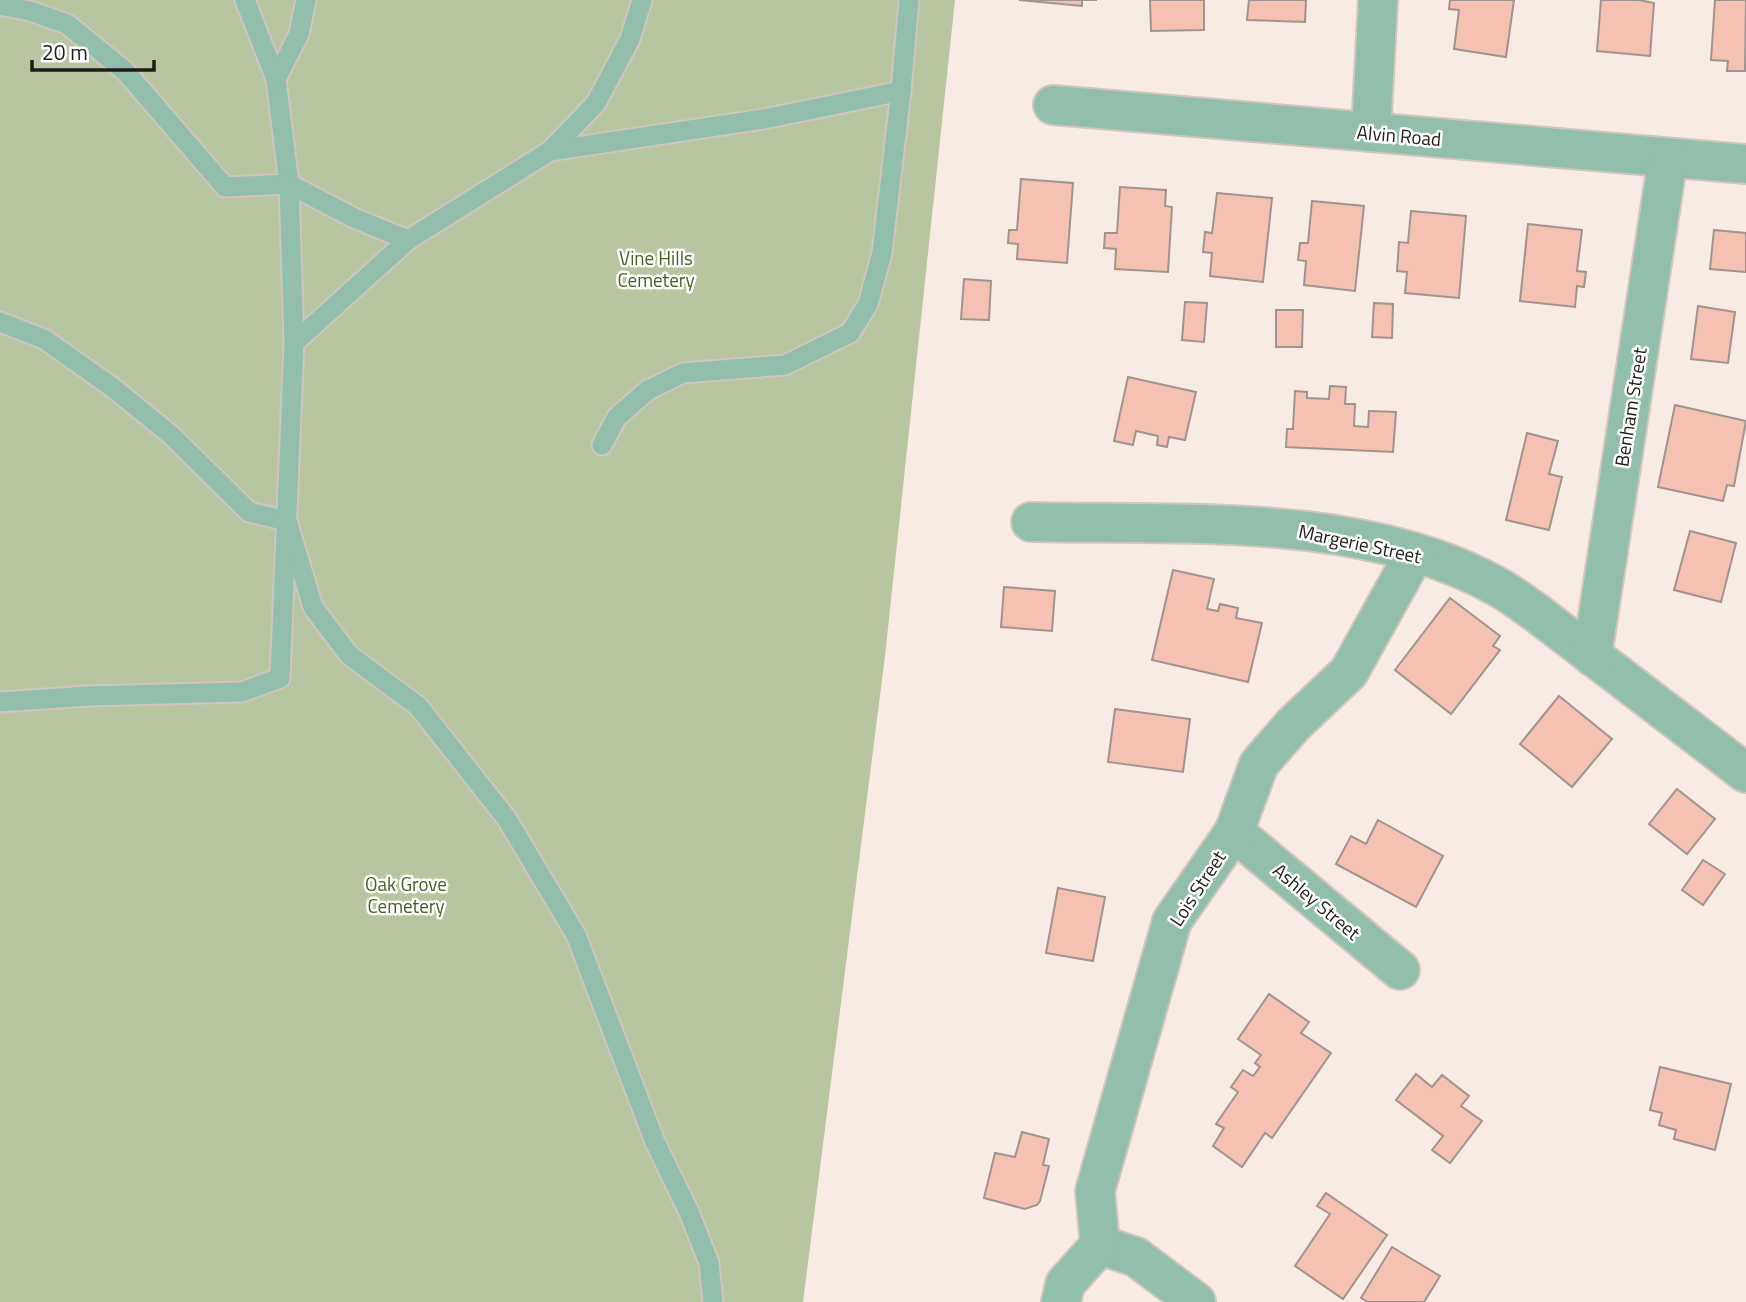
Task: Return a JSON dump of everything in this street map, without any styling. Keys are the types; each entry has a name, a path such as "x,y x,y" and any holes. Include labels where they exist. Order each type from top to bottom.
{"street":[{"path":"1371,132 1378,0"},
{"name":"Alvin Road","path":"1053,105 1746,164"},
{"name":"Benham Street","path":"1592,656 1668,158"},
{"name":"Margerie Street","path":"1031,522 1275,526 1392,546 1415,553 1499,587 1746,773"},
{"name":"Lois Street","path":"1100,1245 1095,1191 1172,921 1234,832 1259,764 1293,725 1349,672 1415,553"},
{"name":"Ashley Street","path":"1234,832 1400,970"},
{"path":"1060,1302 1065,1284 1100,1245 1136,1258 1196,1302"}],"lane":[{"path":"0,702 88,696 242,692 280,678 294,343 289,184 276,79 245,0"},
{"path":"276,79 299,34 306,0"},
{"path":"294,343 408,240 550,152 596,103 630,39 642,0"},
{"path":"602,445 617,417 648,390 683,373 785,365 850,333 868,304 882,253 909,0"},
{"path":"0,5 30,11 67,24 96,47 125,71 225,187 289,184 354,218 408,240"},
{"path":"550,152 764,119 901,90"},
{"path":"0,322 44,338 112,387 171,435 249,512 287,521"},
{"path":"287,521 313,607 349,655 418,706 507,819 576,935 655,1142 689,1212 709,1263 713,1302"}],"green space":[{"name":"Oak Grove Cemetery","path":"0,0 955,0 885,656 803,1302 0,1302"}],"building":[{"path":"1019,0 1082,0 1082,6"},
{"path":"1150,0 1204,0 1204,30 1151,31"},
{"path":"1249,0 1306,0 1305,22 1247,20"},
{"path":"1450,0 1514,0 1506,57 1454,49 1459,10 1449,9"},
{"path":"1601,0 1639,0 1654,3 1650,56 1597,51"},
{"path":"1715,0 1746,0 1745,71 1727,71 1728,61 1711,60"},
{"path":"1021,179 1073,183 1067,263 1017,259 1018,244 1008,243 1009,230 1017,230"},
{"path":"1120,187 1166,190 1165,206 1172,207 1168,272 1115,269 1116,249 1104,248 1105,233 1117,233"},
{"path":"1217,193 1272,198 1263,282 1210,276 1212,253 1203,252 1205,232 1212,233"},
{"path":"1312,201 1364,206 1355,291 1304,285 1306,261 1298,260 1300,243 1308,243"},
{"path":"1411,211 1466,216 1459,298 1405,293 1407,272 1397,271 1399,242 1408,243"},
{"path":"1528,224 1582,230 1577,271 1586,272 1584,287 1577,286 1575,307 1520,301"},
{"path":"1714,230 1746,233 1746,272 1710,269"},
{"path":"964,279 991,281 989,320 961,319"},
{"path":"1185,302 1207,303 1204,342 1182,340"},
{"path":"1374,303 1393,304 1392,338 1372,337"},
{"path":"1698,306 1735,312 1728,363 1691,359"},
{"path":"1276,310 1303,310 1302,347 1276,347"},
{"path":"1128,377 1196,392 1185,440 1169,437 1167,447 1157,445 1158,436 1136,431 1133,445 1114,441"},
{"path":"1330,386 1346,387 1345,404 1355,404 1354,426 1368,427 1369,411 1396,412 1393,452 1286,447 1287,429 1293,429 1295,391 1307,392 1307,398 1329,399"},
{"path":"1675,405 1746,421 1734,486 1727,485 1723,501 1658,487"},
{"path":"1527,433 1558,441 1549,474 1562,477 1549,530 1506,520"},
{"path":"1690,531 1736,543 1721,602 1674,590"},
{"path":"1173,570 1214,579 1207,609 1218,611 1220,604 1238,608 1236,618 1262,623 1248,682 1152,660"},
{"path":"1004,587 1055,591 1052,631 1001,627"},
{"path":"1450,598 1500,636 1493,646 1500,650 1451,714 1395,670"},
{"path":"1559,696 1612,739 1572,787 1520,744"},
{"path":"1115,709 1190,719 1183,772 1108,762"},
{"path":"1677,789 1715,819 1687,854 1649,824"},
{"path":"1378,820 1443,856 1416,907 1336,864 1351,836 1366,844"},
{"path":"1703,860 1725,874 1703,905 1682,890"},
{"path":"1058,888 1105,897 1093,961 1046,953"},
{"path":"1269,994 1309,1022 1301,1033 1331,1053 1272,1138 1265,1133 1242,1167 1213,1146 1224,1128 1216,1124 1238,1092 1231,1087 1243,1070 1253,1076 1260,1067 1255,1063 1261,1055 1238,1039"},
{"path":"1660,1067 1731,1084 1715,1150 1674,1139 1676,1130 1659,1125 1662,1113 1650,1110"},
{"path":"1416,1074 1432,1087 1442,1075 1469,1096 1461,1106 1482,1121 1450,1163 1432,1150 1443,1136 1396,1100"},
{"path":"1022,1132 1049,1139 1043,1165 1049,1166 1040,1201 1037,1205 1025,1209 984,1198 995,1153 1015,1157"},
{"path":"1326,1193 1387,1235 1343,1299 1295,1266 1330,1214 1317,1206"},
{"path":"1392,1247 1440,1276 1424,1302 1368,1302 1361,1298"}],"park label":[{"name":"Vine Hills Cemetery","path":"656,268"}]}
